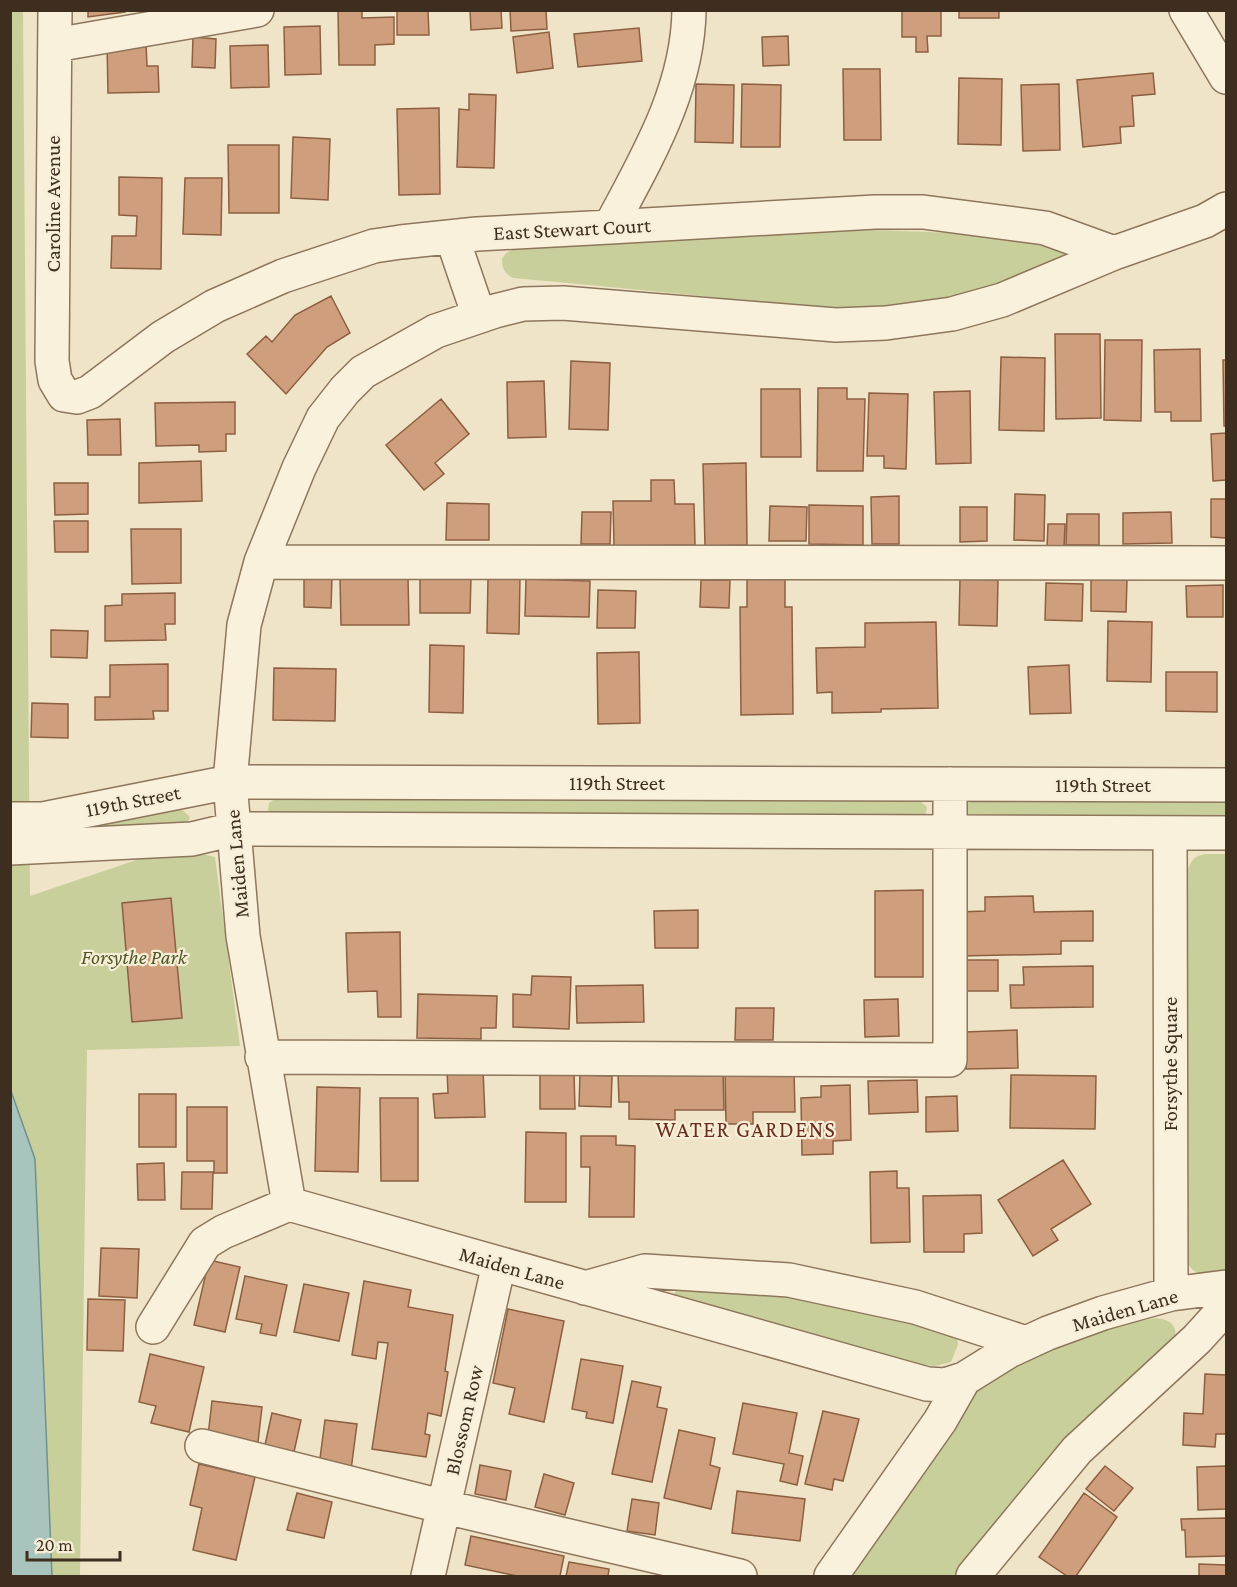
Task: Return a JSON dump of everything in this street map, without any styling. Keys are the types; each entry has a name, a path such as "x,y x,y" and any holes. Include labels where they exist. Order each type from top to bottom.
{"street":[{"name":"Caroline Avenue","path":"55,10 52,361 55,380 64,395"},
{"path":"55,45 257,10"},
{"path":"610,227 651,151 666,117 684,52 689,10"},
{"path":"1186,10 1227,77"},
{"path":"464,236 487,314 523,304 563,303 836,325 886,323 952,314 1002,300 1114,253 1205,221 1227,209"},
{"name":"East Stewart Court","path":"64,395 77,397 90,392 163,337 215,306 283,276 374,246 401,242 610,227 875,212 923,212 1045,228 1114,253"},
{"name":"Maiden Lane","path":"487,314 436,331 363,372 323,418 298,468 261,562 244,626 230,782 243,936 289,1204 927,1384 945,1385 964,1379 1026,1343 1103,1314 1171,1294 1227,1287"},
{"path":"261,562 1227,564"},
{"name":"119th Street","path":"10,819 43,819 230,782 1227,785"},
{"path":"262,1057 950,1060 950,784"},
{"name":"119th Street","path":"10,848 192,839 234,829 1227,833"},
{"name":"Forsythe Square","path":"1170,833 1171,1294"},
{"path":"153,1327 205,1243 223,1232 289,1204"},
{"name":"Blossom Row","path":"428,1576 499,1264"},
{"name":"Maiden Lane","path":"585,1288 645,1271 789,1281 915,1307 1026,1343"},
{"path":"973,1576 1077,1450 1197,1339 1227,1307"},
{"path":"831,1576 939,1421 964,1379"},
{"path":"202,1446 445,1507 740,1576"}],"green space":[{"name":"Forsythe Park","path":"23,10 30,896 151,855 188,851 215,857 240,1046 87,1050 80,1576 52,1576 35,1159 11,1091 10,11"},
{"path":"872,230 944,233 1017,240 1062,250 1064,254 1062,258 1039,269 968,293 920,303 870,308 790,305 513,278 503,268 502,262 506,253 515,249"},
{"path":"275,799 920,801 927,807 922,817 272,817 268,810 269,803"},
{"path":"975,801 1226,802 1226,820 967,817 965,811 968,803"},
{"path":"181,809 190,817 188,822 182,826 86,831 85,828"},
{"path":"1206,854 1226,854 1226,1273 1207,1275 1197,1273 1192,1269 1186,1258 1188,870 1194,859"},
{"path":"690,1286 787,1291 957,1335 958,1345 951,1362 935,1366 912,1364 673,1296 676,1290"},
{"path":"1155,1318 1174,1326 1175,1340 960,1576 845,1576 966,1401 985,1380 1052,1346 1117,1326"}],"water":[{"path":"11,1091 35,1159 52,1576 11,1576"}],"building":[{"path":"88,10 125,10 125,12 88,17"},
{"path":"397,10 428,10 429,35 397,35"},
{"path":"470,10 501,10 502,28 471,30"},
{"path":"510,10 546,10 547,29 511,31"},
{"path":"902,10 941,10 941,36 927,36 928,52 916,52 916,37 902,37"},
{"path":"959,10 999,10 999,18 959,18"},
{"path":"338,11 362,11 362,18 394,17 394,44 375,45 375,65 339,65"},
{"path":"320,26 321,74 285,75 284,27"},
{"path":"639,28 642,61 578,67 574,34"},
{"path":"549,32 553,68 517,73 513,37"},
{"path":"788,36 789,65 763,66 762,37"},
{"path":"193,37 216,39 215,68 192,67"},
{"path":"146,42 147,66 158,66 159,92 108,93 107,43"},
{"path":"268,45 269,87 231,88 230,46"},
{"path":"843,69 880,69 881,140 844,140"},
{"path":"1153,73 1155,94 1132,96 1134,126 1120,127 1121,143 1083,147 1077,80"},
{"path":"959,78 1002,79 1001,145 958,144"},
{"path":"696,84 734,85 733,143 695,142"},
{"path":"742,84 781,85 780,147 741,147"},
{"path":"1059,84 1060,150 1023,151 1021,85"},
{"path":"469,94 496,95 494,168 457,167 459,109 469,110"},
{"path":"439,108 440,194 399,195 397,109"},
{"path":"293,137 330,139 328,200 291,198"},
{"path":"228,145 279,145 279,213 229,213"},
{"path":"119,177 162,178 161,269 111,268 112,236 136,236 137,216 119,215"},
{"path":"185,178 222,178 221,235 183,234"},
{"path":"331,296 350,333 327,347 286,394 247,354 266,336 272,342 295,315"},
{"path":"1055,334 1100,334 1101,418 1056,419"},
{"path":"1105,340 1142,340 1141,421 1104,420"},
{"path":"1200,349 1201,421 1171,421 1171,412 1155,412 1154,350"},
{"path":"1001,357 1045,358 1044,431 999,430"},
{"path":"1223,360 1226,360 1226,426 1224,426"},
{"path":"571,361 610,363 608,430 569,429"},
{"path":"544,381 546,437 508,438 507,382"},
{"path":"818,388 847,388 847,399 865,399 863,471 817,471"},
{"path":"761,389 800,389 801,457 761,457"},
{"path":"970,391 971,463 936,464 934,392"},
{"path":"869,393 908,394 906,469 884,468 884,456 867,456"},
{"path":"441,399 469,434 435,463 444,474 424,490 386,445"},
{"path":"235,402 235,434 226,434 226,451 199,452 199,445 156,446 155,403"},
{"path":"120,419 121,455 88,455 87,420"},
{"path":"1226,433 1226,480 1213,481 1211,434"},
{"path":"201,461 202,501 139,503 139,463"},
{"path":"746,463 747,545 705,546 703,464"},
{"path":"651,480 674,480 675,504 694,504 695,545 614,546 613,501 651,501"},
{"path":"54,483 88,483 88,514 55,515"},
{"path":"1015,494 1045,495 1044,541 1014,540"},
{"path":"899,496 899,544 872,544 871,497"},
{"path":"1211,499 1226,499 1226,538 1211,537"},
{"path":"447,503 489,504 489,540 446,540"},
{"path":"809,505 863,506 863,545 809,544"},
{"path":"770,506 807,507 806,541 769,541"},
{"path":"960,507 987,507 987,541 960,542"},
{"path":"582,512 611,512 610,544 581,544"},
{"path":"1171,512 1172,543 1123,544 1123,513"},
{"path":"1067,514 1099,514 1099,545 1066,545"},
{"path":"54,521 88,521 88,552 55,552"},
{"path":"1048,524 1065,524 1064,548 1047,548"},
{"path":"131,529 181,529 181,583 132,584"},
{"path":"304,576 332,577 331,608 304,607"},
{"path":"785,576 785,607 792,607 793,714 741,715 740,607 747,607 747,577"},
{"path":"340,577 408,577 409,625 341,625"},
{"path":"420,577 471,577 470,613 420,613"},
{"path":"488,578 520,578 519,634 487,633"},
{"path":"526,579 590,581 589,617 525,616"},
{"path":"960,579 998,580 997,626 959,625"},
{"path":"1091,579 1127,580 1126,612 1091,611"},
{"path":"701,580 730,580 729,608 700,607"},
{"path":"1046,583 1083,584 1082,621 1045,620"},
{"path":"1223,585 1223,617 1187,617 1186,586"},
{"path":"598,590 636,591 635,628 597,628"},
{"path":"175,593 175,624 165,624 166,640 105,641 105,606 122,605 122,594"},
{"path":"1108,621 1152,622 1151,682 1107,681"},
{"path":"936,622 938,708 832,713 832,692 817,693 816,648 865,647 865,623"},
{"path":"51,630 88,631 87,658 51,657"},
{"path":"430,645 464,646 463,713 429,712"},
{"path":"639,652 640,723 598,724 597,653"},
{"path":"168,664 168,711 153,711 154,719 95,720 95,697 110,697 110,665"},
{"path":"1069,665 1071,713 1030,714 1028,667"},
{"path":"274,668 336,669 335,721 273,720"},
{"path":"1166,672 1217,672 1217,712 1166,711"},
{"path":"32,703 68,704 68,738 31,737"},
{"path":"923,890 923,977 875,977 875,891"},
{"path":"1033,896 1034,912 1093,911 1093,941 1061,941 1061,954 960,956 959,912 985,911 985,897"},
{"path":"171,898 182,1018 132,1022 122,903"},
{"path":"698,910 698,948 655,948 654,911"},
{"path":"400,932 401,1017 378,1017 377,991 348,992 346,933"},
{"path":"965,960 998,960 998,991 965,991"},
{"path":"1093,966 1093,1007 1011,1008 1010,985 1024,985 1023,967"},
{"path":"532,976 571,977 569,1029 513,1027 513,994 531,995"},
{"path":"643,985 644,1022 577,1023 576,986"},
{"path":"418,994 497,996 496,1028 481,1028 481,1039 417,1038"},
{"path":"898,999 899,1036 865,1037 864,1000"},
{"path":"736,1008 774,1008 773,1040 735,1040"},
{"path":"1017,1030 1018,1068 966,1069 965,1032"},
{"path":"483,1069 485,1117 435,1118 433,1094 448,1093 447,1070"},
{"path":"725,1071 794,1071 795,1112 753,1112 753,1124 726,1124"},
{"path":"723,1072 724,1110 675,1110 675,1120 629,1119 629,1102 619,1102 618,1073"},
{"path":"574,1073 575,1109 540,1109 540,1074"},
{"path":"580,1075 612,1076 611,1107 579,1106"},
{"path":"1011,1075 1096,1076 1095,1129 1010,1128"},
{"path":"917,1080 918,1112 869,1114 868,1081"},
{"path":"850,1085 851,1140 833,1141 833,1154 802,1155 801,1098 821,1097 821,1086"},
{"path":"317,1087 360,1088 358,1172 315,1171"},
{"path":"139,1094 176,1094 176,1147 139,1147"},
{"path":"957,1096 958,1131 926,1132 926,1097"},
{"path":"380,1098 418,1098 418,1181 381,1181"},
{"path":"187,1107 227,1107 227,1173 214,1173 214,1161 187,1161"},
{"path":"526,1132 566,1133 566,1202 525,1202"},
{"path":"581,1136 616,1136 616,1145 635,1146 634,1217 589,1217 590,1167 581,1167"},
{"path":"1063,1160 1091,1204 1051,1229 1058,1240 1033,1256 998,1200"},
{"path":"164,1163 165,1200 138,1200 137,1164"},
{"path":"897,1171 897,1188 909,1188 910,1242 871,1243 870,1172"},
{"path":"182,1172 213,1172 212,1209 181,1209"},
{"path":"981,1195 982,1233 964,1234 964,1252 924,1252 923,1196"},
{"path":"101,1248 139,1249 137,1298 99,1296"},
{"path":"209,1260 240,1267 225,1332 194,1325"},
{"path":"245,1276 287,1285 276,1336 260,1333 262,1324 236,1319"},
{"path":"364,1281 411,1290 408,1307 453,1315 441,1416 428,1413 425,1434 430,1435 426,1457 372,1449 388,1343 378,1342 376,1359 352,1355"},
{"path":"304,1284 349,1293 339,1341 294,1332"},
{"path":"88,1299 125,1300 123,1351 87,1350"},
{"path":"508,1309 564,1321 544,1422 509,1414 515,1388 493,1383"},
{"path":"150,1354 204,1367 189,1432 151,1423 156,1406 139,1402"},
{"path":"581,1359 623,1366 613,1423 586,1418 587,1412 572,1409"},
{"path":"1205,1374 1226,1375 1226,1434 1216,1434 1215,1447 1183,1445 1184,1413 1203,1414"},
{"path":"632,1381 661,1387 657,1407 667,1409 652,1482 612,1474"},
{"path":"212,1401 262,1407 258,1442 208,1436"},
{"path":"743,1403 797,1413 789,1453 803,1456 797,1485 780,1481 784,1464 733,1454"},
{"path":"823,1411 859,1419 843,1481 834,1479 832,1490 805,1484"},
{"path":"272,1413 301,1420 294,1452 265,1445"},
{"path":"325,1420 357,1424 351,1470 319,1466"},
{"path":"679,1430 715,1438 710,1465 720,1468 711,1509 664,1498"},
{"path":"199,1464 255,1477 236,1560 193,1550 202,1508 190,1505"},
{"path":"480,1465 511,1471 506,1500 475,1494"},
{"path":"1105,1466 1133,1488 1114,1511 1086,1489"},
{"path":"1226,1466 1226,1509 1198,1510 1197,1467"},
{"path":"544,1474 574,1483 565,1515 535,1507"},
{"path":"737,1491 805,1499 800,1541 732,1533"},
{"path":"297,1493 332,1502 324,1538 287,1530"},
{"path":"1084,1493 1117,1517 1076,1576 1067,1576 1039,1557"},
{"path":"632,1499 659,1503 655,1535 627,1531"},
{"path":"1226,1518 1226,1556 1186,1557 1185,1530 1182,1530 1181,1519"},
{"path":"471,1536 564,1556 560,1576 517,1576 465,1565"},
{"path":"569,1562 609,1569 608,1576 566,1576"},
{"path":"1199,1564 1226,1565 1226,1576 1199,1576"}],"district":[{"name":"WATER GARDENS","path":"746,1129"}]}
